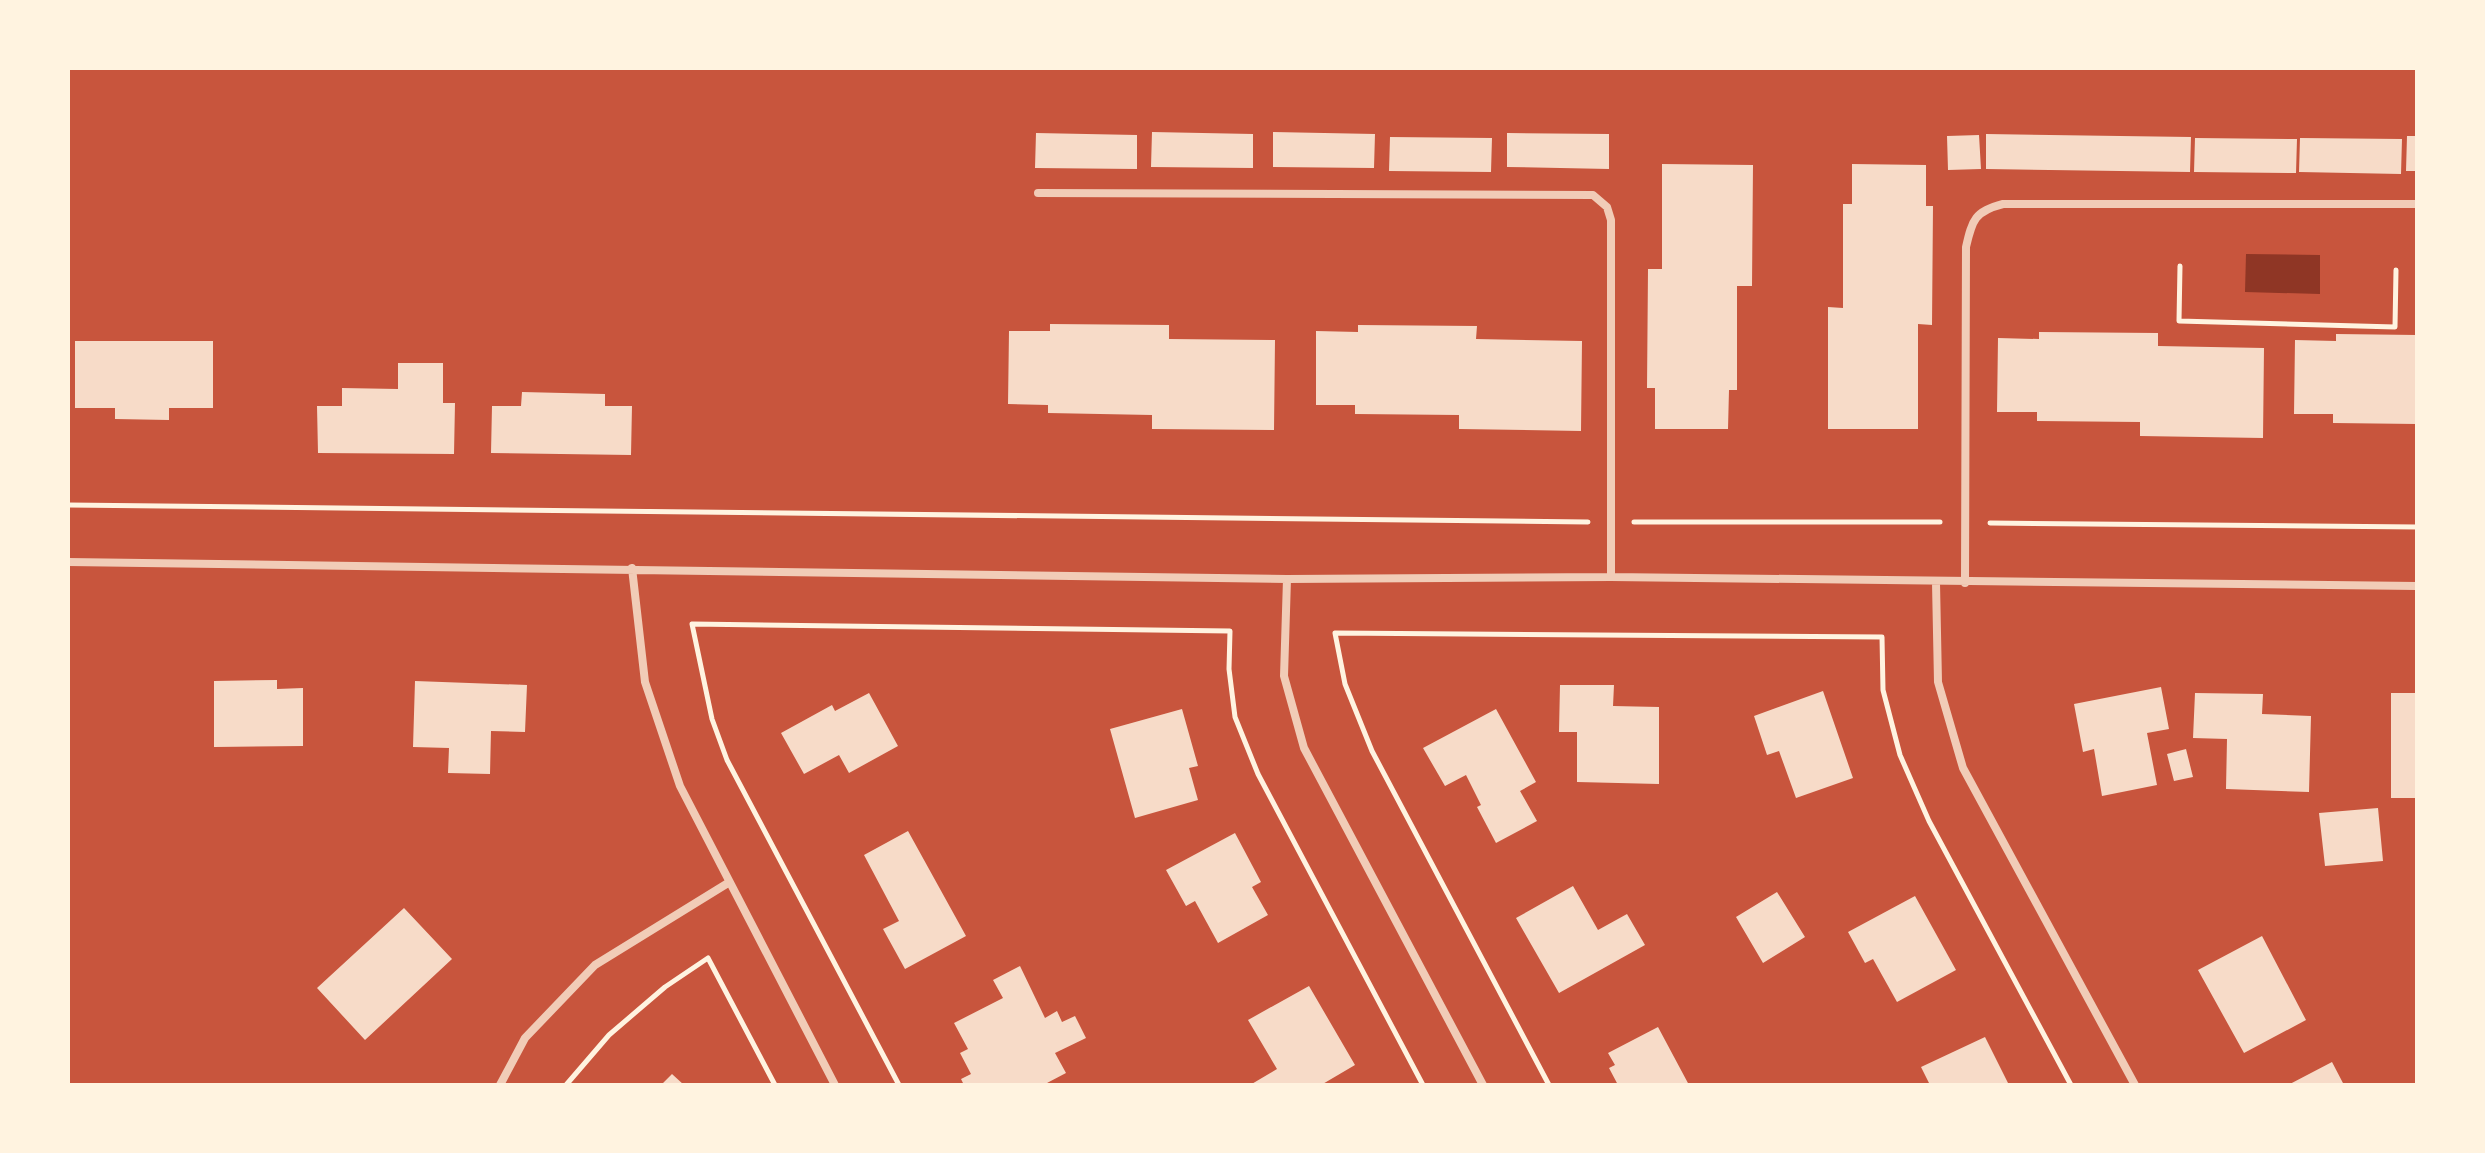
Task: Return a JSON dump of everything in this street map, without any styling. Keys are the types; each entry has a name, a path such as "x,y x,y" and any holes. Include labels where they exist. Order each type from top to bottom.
{"street":[{"path":"1038,193 1593,195 1607,207 1611,220 1611,577"},
{"path":"1965,583 1966,247 1971,224 1984,209 2003,204 2417,204"},
{"path":"68,562 1287,579 1611,577 2417,586"},
{"path":"632,568 645,682 680,786 835,1085"},
{"path":"1287,579 1284,676 1304,748 1483,1085"},
{"path":"1936,583 1938,682 1963,768 2135,1085"},
{"path":"500,1085 525,1038 595,965 728,883"}],"path":[{"path":"2180,266 2179,321 2395,327 2396,270"},
{"path":"68,505 1611,522 2417,527"},
{"path":"899,1085 727,760 712,719 692,624 1230,631 1229,669 1235,717 1258,774 1423,1085"},
{"path":"1549,1085 1372,751 1345,684 1335,633 1882,637 1883,690 1900,755 1929,821 2071,1085"},
{"path":"566,1085 609,1035 665,987 708,958 775,1085"}],"shaded area":[{"path":"2246,254 2320,255 2320,294 2245,292"}],"building":[{"path":"1152,132 1253,134 1253,168 1151,167"},
{"path":"1273,132 1375,134 1374,168 1273,167"},
{"path":"1036,133 1137,135 1137,169 1035,168"},
{"path":"1507,133 1609,134 1609,169 1507,167"},
{"path":"1986,134 2191,137 2190,172 1986,169"},
{"path":"1979,135 1981,169 1948,170 1947,136"},
{"path":"2407,136 2417,136 2417,171 2406,171"},
{"path":"1390,137 1492,138 1491,172 1389,171"},
{"path":"2195,138 2297,139 2296,173 2194,172"},
{"path":"2300,138 2402,139 2401,174 2299,172"},
{"path":"1662,164 1753,165 1752,286 1737,286 1737,390 1729,390 1728,429 1655,429 1655,388 1647,388 1648,269 1662,269"},
{"path":"1852,164 1926,165 1926,206 1933,206 1932,325 1918,324 1918,429 1828,429 1828,307 1843,308 1843,204 1852,204"},
{"path":"1050,324 1169,325 1169,339 1275,340 1274,430 1152,429 1152,415 1048,413 1048,405 1008,404 1009,331 1050,331"},
{"path":"1358,325 1477,326 1476,339 1582,341 1581,431 1459,429 1459,415 1355,414 1355,405 1316,405 1316,331 1358,332"},
{"path":"2039,332 2158,333 2158,346 2264,348 2263,438 2140,436 2140,422 2037,421 2037,412 1997,412 1998,338 2039,339"},
{"path":"2336,334 2417,335 2417,424 2333,423 2333,414 2294,414 2295,340 2336,341"},
{"path":"75,341 213,341 213,408 169,408 169,420 115,419 115,408 75,408"},
{"path":"398,363 443,363 443,403 455,403 454,454 318,453 317,406 342,406 342,388 398,389"},
{"path":"522,392 605,394 605,406 632,406 631,455 491,453 492,406 521,406"},
{"path":"277,680 277,689 303,688 303,746 214,747 214,681"},
{"path":"415,681 527,685 525,732 491,731 490,774 448,773 449,748 413,747"},
{"path":"1560,685 1614,685 1613,706 1659,707 1659,784 1577,782 1577,732 1559,732"},
{"path":"2161,687 2169,729 2147,733 2157,785 2102,796 2094,749 2083,752 2074,704"},
{"path":"1823,691 1853,778 1796,798 1779,751 1767,755 1754,716"},
{"path":"869,693 898,746 849,773 839,755 804,774 781,733 832,705 835,711"},
{"path":"2195,693 2263,694 2262,714 2311,716 2309,792 2226,789 2227,739 2193,738"},
{"path":"2391,693 2417,693 2417,798 2391,798"},
{"path":"1182,709 1198,766 1189,768 1198,800 1135,818 1110,729"},
{"path":"1496,709 1536,782 1520,791 1537,821 1496,843 1477,807 1481,805 1466,775 1445,786 1423,748"},
{"path":"2186,749 2193,777 2174,781 2167,754"},
{"path":"2378,808 2383,861 2325,866 2319,813"},
{"path":"908,831 966,936 905,969 883,929 899,921 864,855"},
{"path":"1235,833 1261,882 1252,887 1268,915 1218,943 1195,901 1186,906 1166,870"},
{"path":"1573,886 1598,930 1627,914 1645,945 1559,993 1516,918"},
{"path":"1777,892 1805,937 1763,963 1736,917"},
{"path":"1915,896 1956,970 1897,1002 1873,959 1865,963 1848,932"},
{"path":"404,908 452,959 365,1040 317,988"},
{"path":"2262,936 2306,1020 2244,1053 2198,970"},
{"path":"1020,966 1045,1018 1057,1011 1062,1022 1075,1016 1086,1038 1055,1053 1066,1073 1048,1085 964,1085 961,1079 971,1074 960,1053 968,1049 954,1023 1003,998 993,980"},
{"path":"1309,986 1355,1065 1321,1085 1250,1085 1277,1069 1248,1020"},
{"path":"1658,1027 1689,1085 1618,1085 1609,1068 1615,1065 1608,1053"},
{"path":"1985,1037 2009,1085 1930,1085 1921,1067"},
{"path":"2332,1062 2344,1085 2288,1085"},
{"path":"672,1074 684,1085 661,1085"}]}
